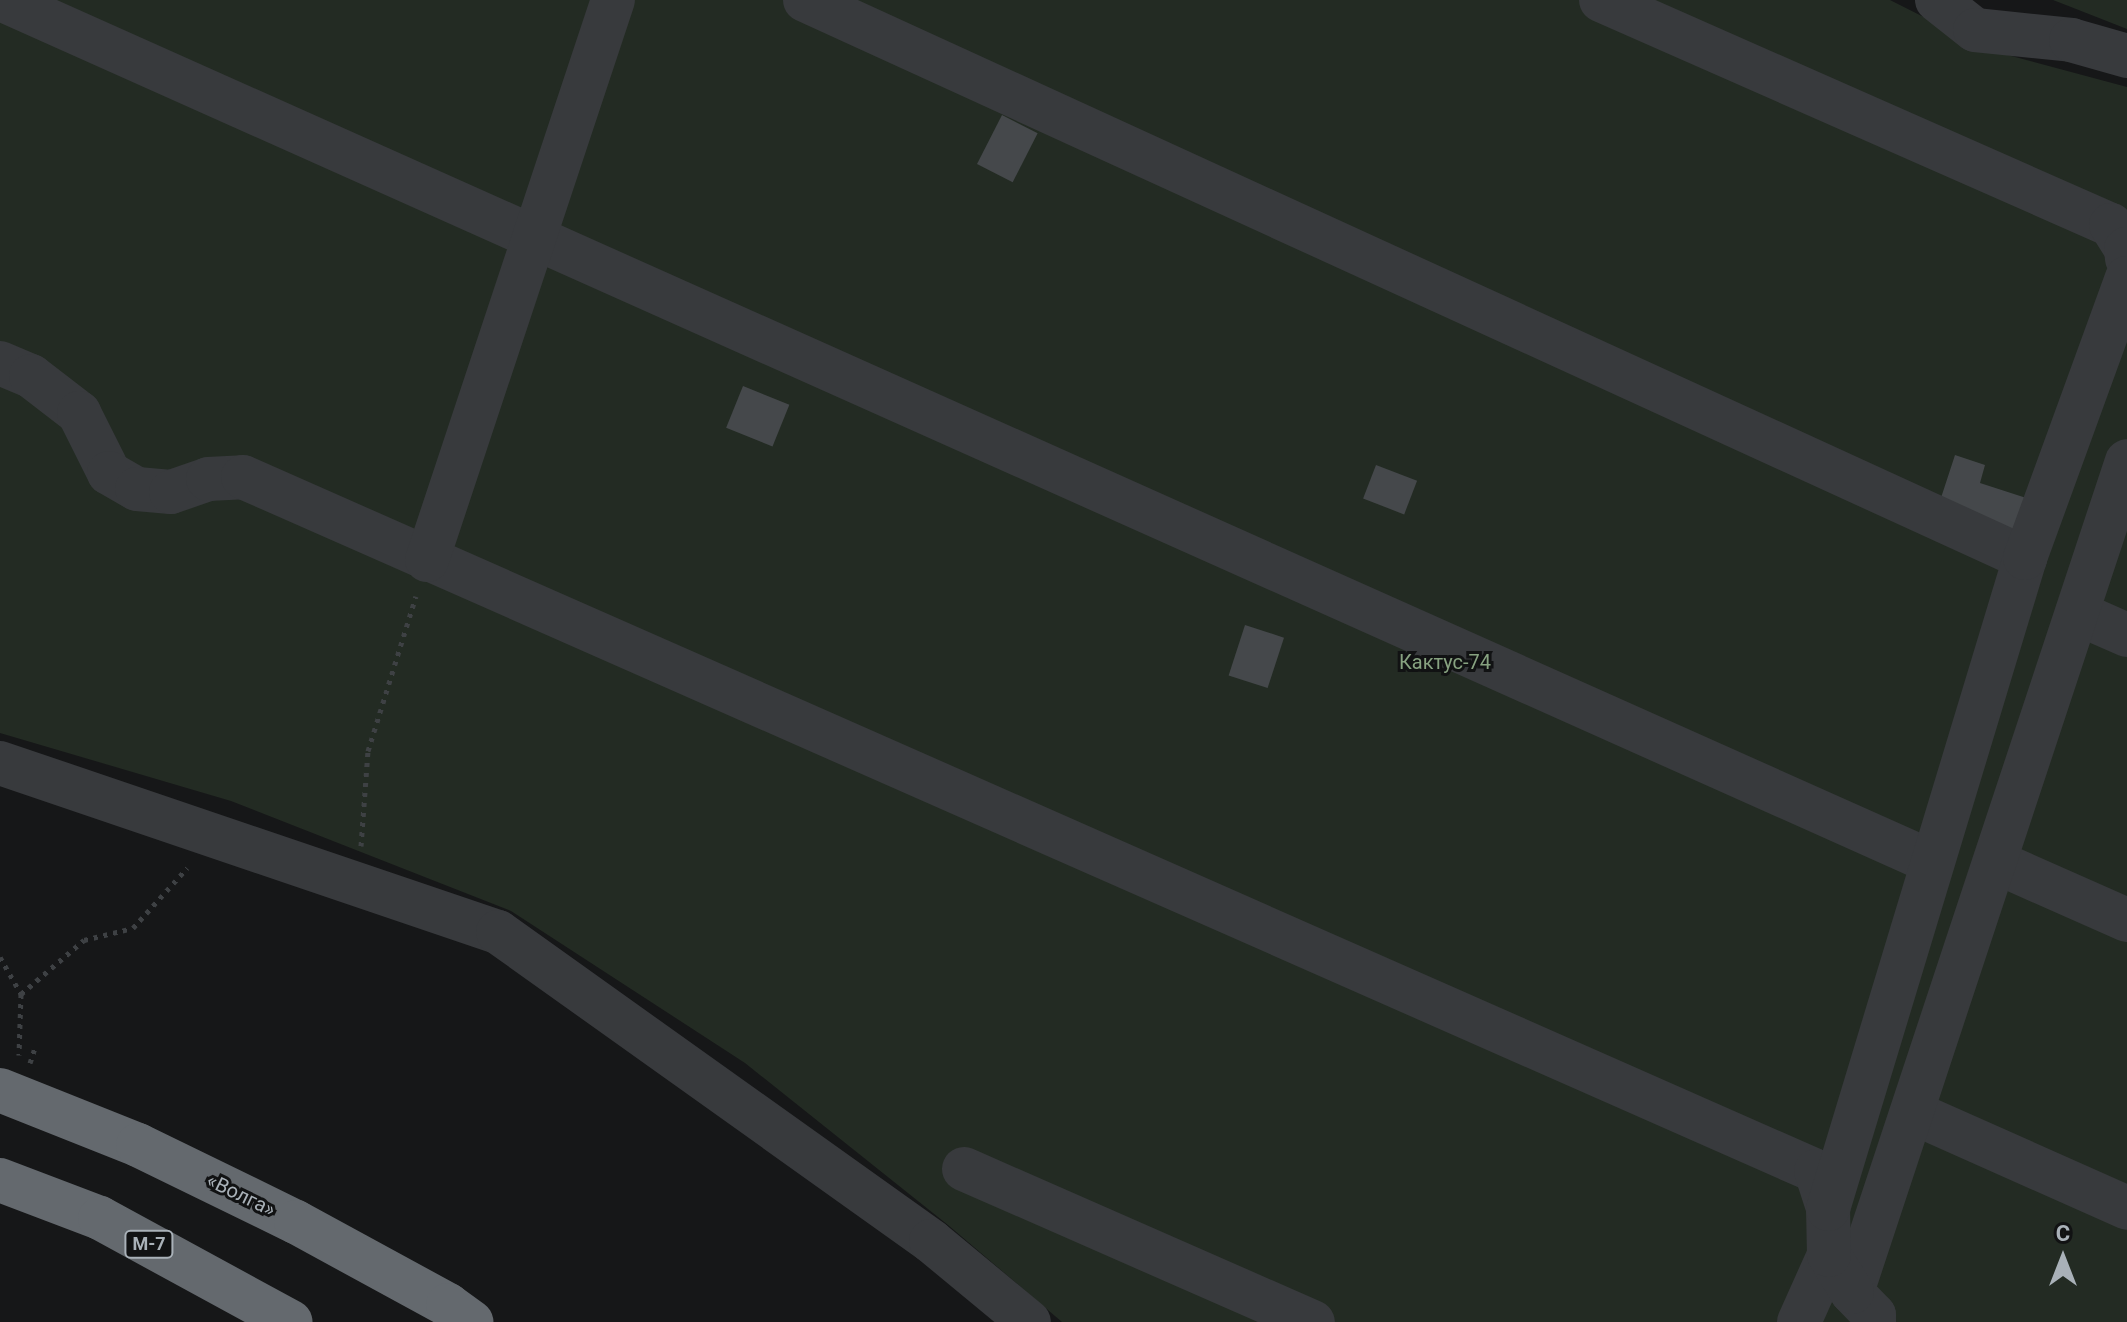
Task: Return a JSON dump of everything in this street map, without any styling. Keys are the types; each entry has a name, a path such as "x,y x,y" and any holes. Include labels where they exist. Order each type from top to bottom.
{"highway":[{"name":"«Волга»","path":"9,1093 138,1145 296,1222 448,1305 471,1322"},
{"name":"М-7","path":"0,1180 100,1218 273,1318"}],"lane":[{"path":"3,0 1932,862"},
{"path":"427,560 613,0"},
{"path":"805,0 2025,558"},
{"path":"1601,0 2111,225 2126,249 2127,259"},
{"path":"1937,0 1975,30 2071,40 2127,56"},
{"path":"1828,1209 2025,558 2127,278"},
{"path":"0,363 31,376 79,413 109,473 137,489 171,492 208,479 243,477 1816,1171 1828,1209 1829,1255 1799,1322"},
{"path":"1863,1307 1914,1113 2127,461"},
{"path":"2077,613 2127,635"},
{"path":"0,763 498,932 931,1241 1029,1322"},
{"path":"1996,862 2127,920"},
{"path":"1914,1113 2127,1208"},
{"path":"964,1169 1313,1322"},
{"path":"1829,1255 1863,1307"}],"path":[{"path":"358,885 368,751 427,560"},
{"path":"21,994 84,940 133,928 190,864 244,846"},
{"path":"0,957 21,994 9,1093"}],"green space":[{"name":"Кактус-74","path":"0,0 1890,0 1989,50 2127,87 2127,1322 1062,1322 948,1225 745,1063 511,911 231,801 0,733"},
{"path":"2053,0 2127,0 2127,29 2071,7"}],"building":[{"path":"1002,115 1038,133 1013,182 977,164"},
{"path":"743,386 789,405 773,446 726,428"},
{"path":"1955,455 1985,465 1980,483 2039,502 2027,540 1937,510"},
{"path":"1376,465 1417,481 1404,514 1363,499"},
{"path":"1245,625 1284,638 1268,688 1229,675"}]}
